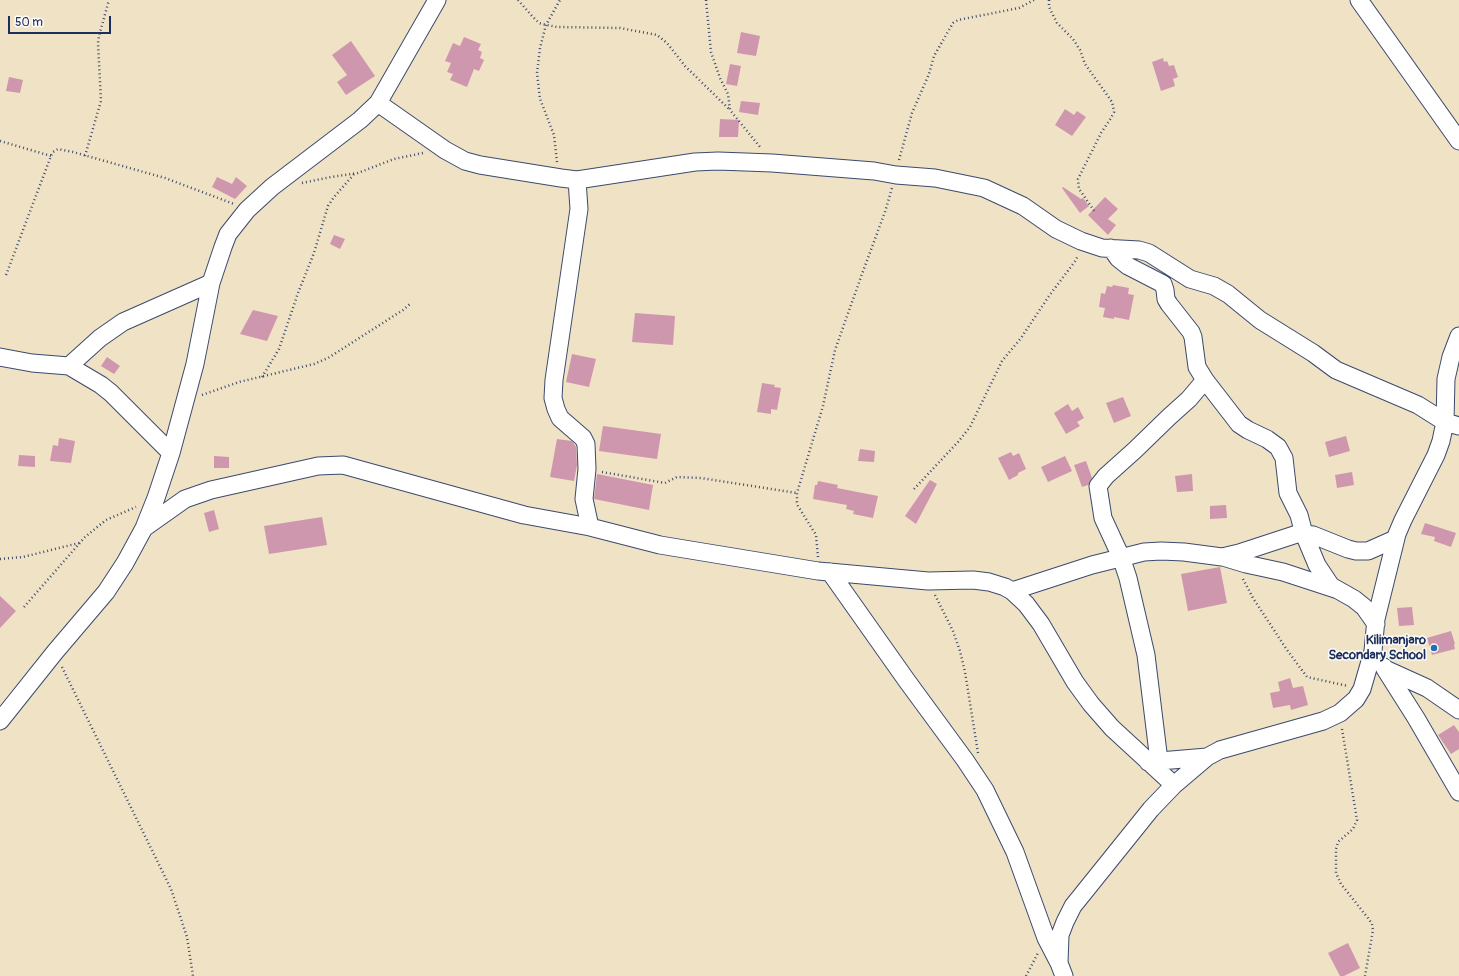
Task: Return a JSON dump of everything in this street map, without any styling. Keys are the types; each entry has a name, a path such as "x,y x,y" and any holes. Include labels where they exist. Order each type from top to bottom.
{"street":[{"path":"0,720 106,592 144,528 171,453 195,364 211,283 228,234 252,205 272,187 360,120 378,103 437,0"},
{"path":"1359,0 1459,141"},
{"path":"378,103 445,150 464,161 480,165 569,179 695,162 772,163 874,171 896,175 935,178 984,188 1023,206 1056,229 1082,241 1097,246 1139,250 1149,253 1190,279 1214,286 1228,294 1260,320 1314,353 1336,370 1418,405 1452,424"},
{"path":"569,179 579,209 554,380 554,398 556,409 560,418 583,438 586,444 587,469 584,500 590,527"},
{"path":"1111,248 1118,258 1128,266 1163,284 1169,304 1191,332 1197,366 1205,380 1240,424 1248,430 1273,443 1281,452 1285,463 1288,493 1299,515 1304,534 1317,565 1331,586 1335,589"},
{"path":"69,366 100,338 124,322 211,283"},
{"path":"1062,970 1060,935 1073,906 1152,809 1174,785 1207,757 1220,750 1323,722 1340,713 1356,699 1362,689 1373,651 1376,624 1395,539 1436,455 1441,441 1452,424 1446,379 1451,357 1459,336"},
{"path":"0,357 32,363 69,366 101,385 111,393 171,453"},
{"path":"1153,761 1146,655 1128,578 1121,558 1103,518 1098,486 1106,476 1189,399 1205,380"},
{"path":"144,528 185,499 210,490 318,466 343,465 524,515 590,527 660,545 824,572 928,581 980,580 998,584 1012,591 1036,616 1075,682 1091,704 1112,728 1153,761 1174,785"},
{"path":"1228,559 1239,553 1296,534 1313,535 1356,551 1368,550 1395,539"},
{"path":"1012,591 1092,565 1144,552 1160,551 1228,559 1283,572 1335,589 1354,599 1364,607 1376,624"},
{"path":"824,572 966,760 985,790 1019,862 1046,938 1062,970"},
{"path":"1373,651 1416,718 1459,792"},
{"path":"1385,669 1418,683 1459,710"},
{"path":"1153,761 1207,757"}],"path":[{"path":"85,156 101,101 98,42 109,0"},
{"path":"518,0 538,23 557,27 620,28 657,35 667,43 685,66 730,110 772,163"},
{"path":"560,0 546,25 540,48 537,73 540,99 554,135 558,170 569,179"},
{"path":"706,0 712,52 720,78 728,94 730,110"},
{"path":"824,572 816,535 798,506 797,493 823,406 835,350 885,212 912,113 929,74 934,56 953,23 958,20 1019,8 1034,0"},
{"path":"1049,0 1049,7 1052,15 1057,23 1073,39 1080,50 1085,64 1112,102 1113,106 1114,112 1101,133 1078,179 1077,184 1095,212"},
{"path":"0,141 51,156"},
{"path":"6,275 51,156 53,152 58,149 165,178 237,204 252,205"},
{"path":"300,184 355,173 409,155 445,150"},
{"path":"262,377 279,349 298,293 314,253 328,206 334,196 355,173"},
{"path":"914,489 970,427 1002,361 1021,338 1049,296 1076,260 1082,241"},
{"path":"185,402 239,382 314,364 328,358 397,314 410,304"},
{"path":"587,469 661,483 668,482 677,477 701,478 797,493"},
{"path":"24,606 80,543 106,520 156,498"},
{"path":"0,559 23,557 80,543"},
{"path":"1228,559 1287,650 1307,677 1362,689"},
{"path":"928,581 953,631 960,651 979,754"},
{"path":"55,652 171,889 187,937 193,976"},
{"path":"1348,706 1341,726 1357,820 1353,829 1338,842 1336,849 1336,873 1341,884 1372,924 1373,930 1365,976"},
{"path":"1026,976 1046,938"}],"building":[{"path":"741,32 760,36 756,56 737,53"},
{"path":"464,37 481,44 478,50 482,52 480,58 484,60 479,71 474,69 467,87 450,80 453,74 447,72 451,63 445,61 453,43 460,46"},
{"path":"351,41 375,76 346,95 337,82 347,75 332,55"},
{"path":"1163,58 1164,62 1167,61 1169,66 1174,65 1178,77 1173,79 1175,86 1161,91 1152,62"},
{"path":"730,64 741,66 737,86 726,84"},
{"path":"9,77 23,80 20,93 6,91"},
{"path":"741,101 760,103 758,115 739,112"},
{"path":"1065,109 1074,115 1077,111 1086,117 1072,136 1055,125"},
{"path":"720,119 739,120 738,137 719,137"},
{"path":"217,177 232,184 236,177 247,186 235,199 212,187"},
{"path":"1063,187 1081,199 1083,198 1089,206 1080,213 1062,188"},
{"path":"1105,197 1118,209 1108,219 1116,225 1108,235 1088,215"},
{"path":"334,235 345,239 340,249 330,244"},
{"path":"1113,285 1129,288 1128,294 1134,295 1129,320 1114,317 1114,319 1103,317 1105,308 1099,307 1101,293 1105,294 1107,286 1112,287"},
{"path":"253,310 278,316 267,341 240,334"},
{"path":"635,313 675,316 673,345 632,342"},
{"path":"572,354 596,359 589,387 566,382"},
{"path":"107,357 120,366 114,374 101,366"},
{"path":"762,383 775,385 774,387 781,388 777,410 771,409 771,414 757,412"},
{"path":"1123,397 1131,416 1114,423 1106,403"},
{"path":"1068,404 1072,411 1078,407 1084,418 1077,422 1080,426 1066,434 1054,413"},
{"path":"603,426 661,434 657,459 599,451"},
{"path":"1346,436 1350,451 1329,457 1325,442"},
{"path":"59,438 75,441 71,463 50,461 53,445 58,446"},
{"path":"557,439 572,441 576,447 577,465 574,481 550,477"},
{"path":"860,449 875,451 874,462 858,461"},
{"path":"1011,452 1013,456 1019,453 1026,469 1009,480 998,458"},
{"path":"19,455 35,456 35,467 18,466"},
{"path":"214,456 229,457 229,468 214,468"},
{"path":"1065,456 1072,471 1048,482 1041,467"},
{"path":"1086,461 1092,478 1088,485 1082,487 1074,465"},
{"path":"1352,472 1354,485 1337,488 1335,475"},
{"path":"597,474 653,485 649,510 594,499"},
{"path":"1192,474 1193,491 1177,492 1175,476"},
{"path":"930,480 937,484 916,524 905,516"},
{"path":"818,481 838,485 837,488 878,496 873,518 853,514 854,511 846,509 847,505 813,499 815,485 817,485"},
{"path":"1226,505 1227,518 1210,519 1210,506"},
{"path":"214,510 219,529 209,532 204,513"},
{"path":"322,517 327,545 269,554 264,526"},
{"path":"1425,523 1456,533 1451,547 1434,541 1435,537 1421,534"},
{"path":"1220,567 1227,603 1188,611 1181,574"},
{"path":"0,596 16,611 0,628"},
{"path":"1412,607 1414,625 1399,626 1397,608"},
{"path":"1451,631 1455,649 1432,655 1427,638"},
{"path":"1290,678 1293,688 1303,686 1308,705 1291,710 1290,705 1273,708 1270,693 1280,691 1278,682"},
{"path":"1454,725 1459,732 1459,749 1451,754 1438,735"},
{"path":"1348,943 1360,968 1344,976 1340,976 1328,953"}],"place":[{"name":"Kilimanjaro Secondary School","path":"1434,648"}]}
